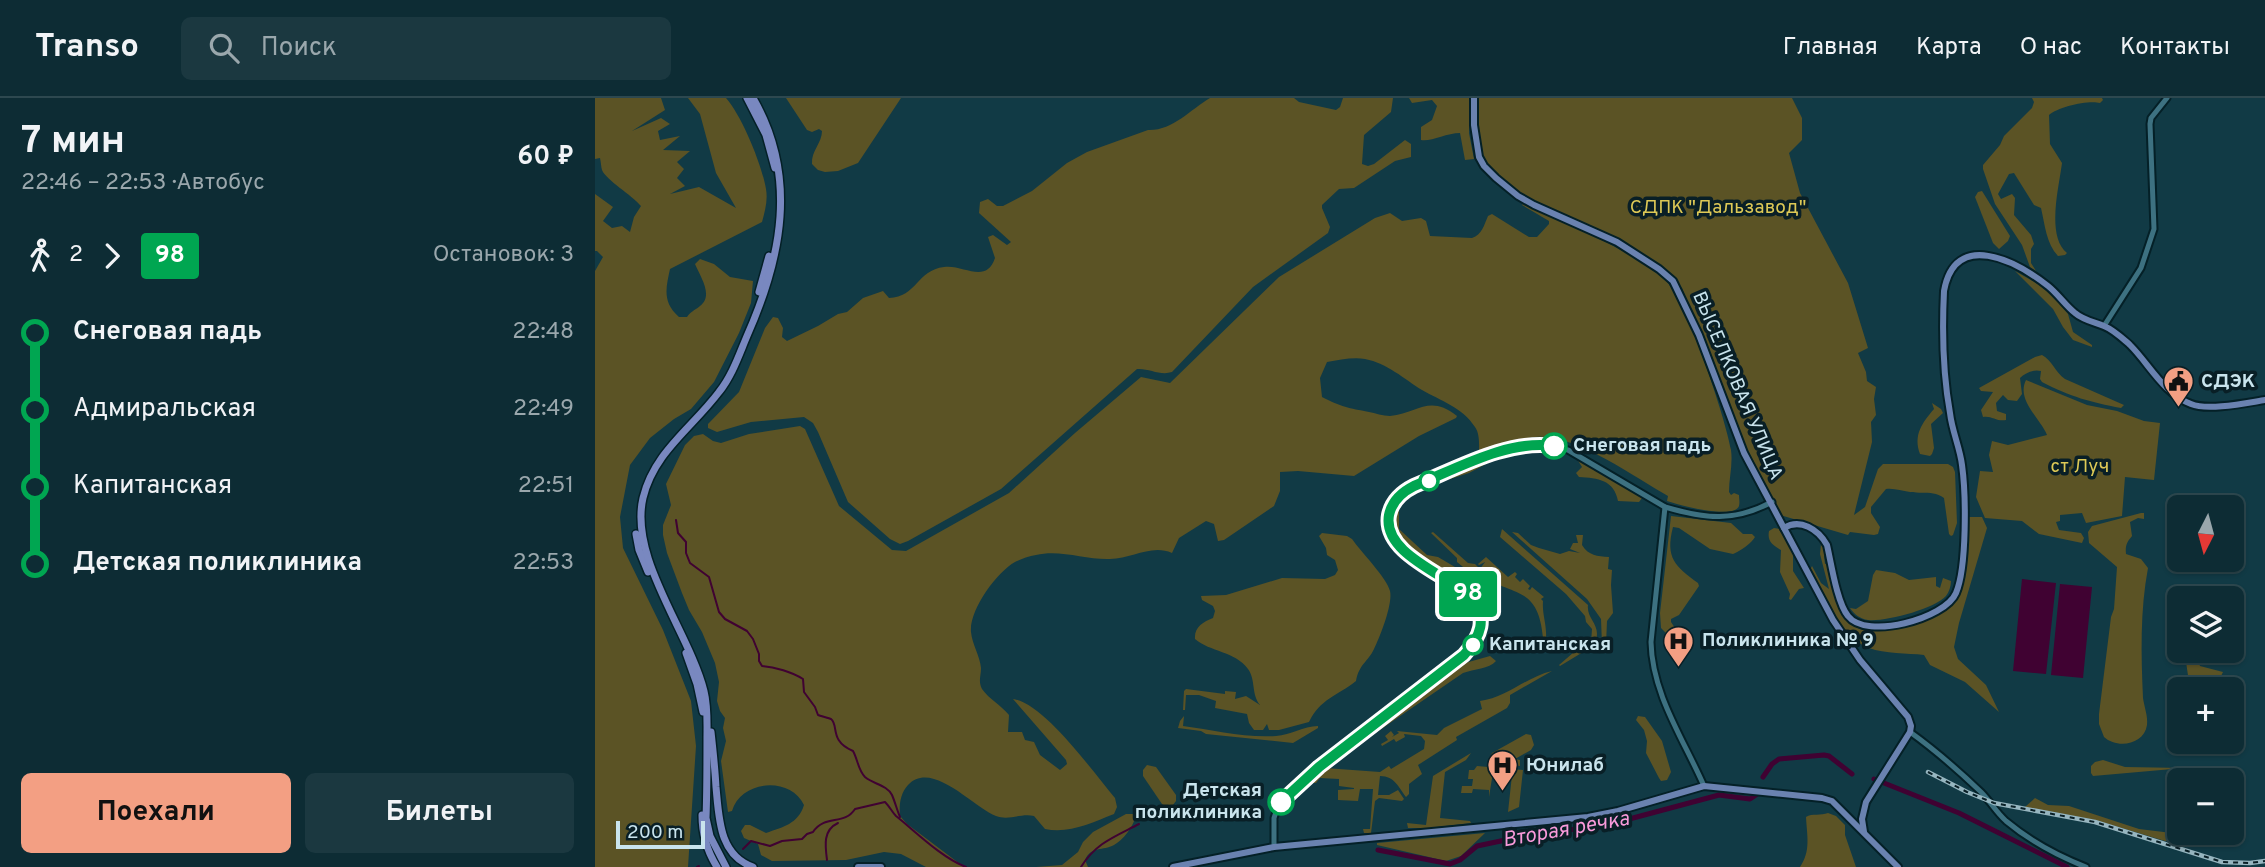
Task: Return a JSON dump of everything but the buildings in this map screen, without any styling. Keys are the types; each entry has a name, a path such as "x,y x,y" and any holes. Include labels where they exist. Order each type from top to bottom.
{"highway":[{"path":"726,867 717,861 704,837 703,720 697,684 644,563 636,518 640,492 655,459 669,440 715,392 726,371 754,311 771,250 777,215 777,179 766,135 747,98"},
{"path":"753,98 771,134 781,178 780,225 769,274 758,312 730,374 717,395 667,450 648,481 641,508 641,535 649,562 698,670 705,695 711,729 720,830 736,857 753,867"},
{"path":"707,711 706,818 717,861"}],"main road":[{"name":"ВЫСЕЛКОВАЯ УЛИЦА","path":"1476,98 1474,125 1479,157 1496,178 1534,205 1617,242 1673,281 1699,335 1737,438 1780,520 1837,627 1875,679 1904,712 1911,733"},
{"path":"2105,325 2141,268 2149,249 2155,225 2150,124 2151,118 2167,98"},
{"path":"1780,520 1791,519 1815,528 1826,538 1845,605 1856,620 1878,625 1922,615 1939,608 1951,597 1960,563 1961,466 1948,415 1943,291 1949,268 1969,252 1996,255 2039,276 2077,312 2105,325 2130,346 2163,384 2183,400 2198,406 2265,400"},
{"path":"1784,527 1800,524 1815,530 1826,542 1843,607 1854,623 1877,628 1940,610 1956,592 1964,542 1962,466 1952,427 1947,383 1943,312 1947,276 1966,256 1974,254 1993,257 2040,280 2076,313 2105,325"},
{"path":"1274,847 1274,818 1285,797 1319,767 1464,655 1479,634 1480,613 1471,597 1408,554 1392,538 1389,515 1400,495 1414,486 1506,450 1535,444 1568,450 1665,507 1694,514 1734,517 1771,502"},
{"path":"1665,507 1651,642 1652,662 1662,695 1704,786"},
{"path":"1864,832 1863,809 1911,733 1927,743 1983,794 2008,822 2057,854 2086,867"},
{"path":"1173,867 1274,847 1588,817 1704,786 1832,801 1898,867"},
{"path":"1845,813 1854,814 1863,809"},
{"path":"858,867 881,867"}],"green space":[{"path":"595,98 661,98 665,110 632,131 661,118 670,124 658,131 660,140 680,136 663,150 690,151 677,162 684,169 677,178 685,186 670,194 699,187 736,208 716,173 700,114 688,98 726,98 750,141 767,193 762,222 670,269 668,300 679,317 687,317 706,297 705,286 695,264 700,259 714,264 730,277 753,281 751,303 714,382 691,409 650,438 630,465 620,517 623,548 663,630 691,701 696,746 688,867 595,867 595,271 603,257 595,251 595,194 613,207 603,221 612,228 622,226 630,232 634,217 641,206 604,174 600,158 595,159"},
{"path":"786,98 901,98 858,163 838,171 825,172 812,164 822,131 807,130"},
{"path":"1210,98 1294,98 1299,102 1336,110 1343,98 1393,98 1391,112 1364,135 1362,164 1374,164 1405,140 1411,144 1411,157 1395,161 1354,188 1339,189 1322,205 1330,227 1328,233 1253,287 1172,372 1137,369 1001,489 900,544 890,539 848,502 818,432 813,423 804,417 751,422 717,432 708,428 708,424 739,392 765,328 773,317 778,318 783,328 782,337 787,341 838,314 847,312 863,298 883,291 889,298 898,297 935,269 951,267 973,272 986,270 995,258 988,237 993,235 1007,245 1011,242 979,213 980,202 988,199 997,206 1003,206 1032,191 1067,163 1087,152 1148,130 1165,127"},
{"path":"1409,98 1470,98 1469,133 1474,159 1465,160 1460,133 1421,140 1421,127 1432,120 1437,106 1432,100 1412,103"},
{"name":"СДПК \"Дальзавод\"","path":"1477,98 1792,98 1802,118 1802,140 1789,153 1800,193 1848,283 1868,348 1858,353 1867,381 1876,387 1876,415 1871,422 1872,442 1854,515 1865,507 1878,469 1883,464 1948,464 1955,472 1957,523 1953,535 1949,534 1944,498 1932,493 1886,489 1871,507 1871,513 1880,527 1878,534 1874,535 1850,532 1848,535 1780,515 1730,414 1682,288 1653,263 1521,194 1497,175 1484,160 1478,141"},
{"path":"2032,98 2103,100 2100,103 2088,102 2066,107 2049,115 2050,144 2062,163 2055,223 2061,245 2067,253 2065,255 2058,256 2054,251 2041,208 2034,205 2014,173 2009,174 1998,194 2001,199 2012,194 2015,198 2014,215 2031,235 2034,244 2031,249 2031,263 2036,271 2030,267 2022,245 1995,204 1983,169 1983,165 2004,136 2032,108"},
{"path":"1982,191 2010,236 1999,249 1993,243 1975,197"},
{"path":"1523,204 1633,257 1665,280 1674,291 1704,360 1728,435 1731,455 1729,492 1731,495 1739,495 1739,506 1735,510 1717,512 1667,501 1668,496 1603,458 1568,442 1551,438 1528,438 1479,453 1475,427 1464,414 1451,405 1373,361 1356,358 1327,362 1320,378 1322,397 1335,403 1390,416 1439,406 1457,416 1354,476 1280,472 1280,491 1274,506 1224,540 1218,541 1214,524 1206,521 1179,538 1172,553 1157,550 1110,559 1054,553 1031,556 1017,561 1000,574 979,603 971,632 981,668 980,683 985,693 1009,715 1008,732 1022,732 1025,740 1034,742 1040,755 1060,770 1067,764 1066,760 1013,699 1039,712 1067,740 1115,798 1117,807 1114,814 1071,829 1045,829 1034,816 996,816 941,781 929,778 918,779 905,788 900,816 964,867 926,867 901,854 884,852 846,860 772,861 761,855 758,844 744,838 741,831 745,825 766,833 784,827 798,817 804,805 788,789 766,786 745,793 732,811 728,812 721,761 726,741 723,728 725,718 717,701 719,682 715,663 682,593 663,535 663,525 671,505 666,484 685,445 694,436 703,434 721,443 749,434 800,426 805,429 839,506 892,550 906,551 1009,493 1141,377 1170,383 1279,277 1375,218 1390,213 1402,221 1421,218 1426,221 1430,236 1472,238 1480,232 1488,216 1492,214 1529,237 1537,237 1549,221"},
{"path":"2015,271 2054,297 2068,314 2073,332 2092,347 2073,340 2053,309"},
{"path":"2042,355 2065,379 2124,405 2121,408 2072,395 2042,382 2041,371 2035,371 2020,378 2022,394 2017,401 2008,400 2003,395 1996,403 1997,411 2006,414 2006,420 1983,417 1981,410 1993,392 1981,391 1979,388"},
{"name":"ст Луч","path":"2026,380 2087,405 2160,423 2154,480 2125,477 2122,516 2086,523 2082,513 2060,515 2060,521 2056,522 2059,530 2081,533 2084,538 2082,543 2039,534 2022,521 1985,518 1976,497 1980,471 1993,472 1989,455 1992,441 2008,445 2047,435 2026,402"},
{"path":"1932,403 1943,413 1931,424 1934,448 1930,456 1920,454 1918,435 1922,424 1934,409"},
{"path":"1497,458 1469,473 1444,479 1436,486 1413,493 1435,481"},
{"path":"1577,459 1642,498 1639,502 1618,501 1609,484 1599,479 1579,477 1576,473 1582,467"},
{"path":"1403,502 1399,507 1399,529 1427,555 1459,567 1482,589 1494,587 1501,591 1497,595 1483,593 1485,600 1482,602 1462,582 1422,556 1400,537 1394,520 1399,505"},
{"path":"2144,513 2144,519 2138,518 2130,522 2132,536 2127,544 2126,554 2141,559 2148,568 2142,616 2143,698 2147,725 2145,732 2136,741 2123,744 2104,737 2099,724 2117,567 2089,543 2088,532 2092,526"},
{"path":"1671,516 1731,523 1743,534 1752,534 1755,537 1733,554 1710,549 1679,528 1673,527 1671,554 1678,566 1699,586 1679,615 1671,619 1677,631 1667,634 1661,628 1660,613"},
{"path":"1968,517 1982,517 1987,528 1954,647 1958,659 1986,685 1999,712 1965,682 1930,665 1924,655 1882,651 1858,642 1833,615 1810,570 1812,566 1821,583 1829,589 1820,554 1821,544 1827,555 1824,556 1825,564 1828,563 1839,607 1846,619 1859,629 1886,629 1913,624 1938,614 1955,601 1963,583"},
{"path":"1502,529 1588,605 1597,633 1593,646 1560,666 1581,646 1591,643 1592,629 1585,616 1566,594 1500,537"},
{"path":"1780,529 1793,553 1793,571 1804,588 1799,589 1791,600 1780,572 1781,550 1773,545 1769,538 1769,531"},
{"path":"1512,532 1518,533 1531,545 1560,554 1569,551 1580,553 1570,549 1573,543 1578,543 1576,535 1583,535 1582,545 1587,551 1597,556 1609,557 1613,613 1607,621 1606,645 1602,645 1601,619 1587,599"},
{"path":"1322,533 1352,539 1379,572 1390,591 1390,604 1382,629 1356,681 1318,708 1309,722 1279,730 1269,730 1267,724 1263,730 1254,730 1247,714 1215,708 1216,701 1199,695 1186,695 1183,710 1186,689 1225,694 1225,691 1236,692 1235,699 1246,696 1260,705 1250,673 1243,663 1195,639 1198,628 1213,618 1215,611 1201,596 1226,595 1282,578 1325,579 1335,575 1338,570 1335,560 1327,555 1319,536"},
{"path":"1431,533 1468,563 1475,564 1480,569 1485,562 1478,564 1486,557 1508,577 1515,572 1515,577 1520,582 1523,579 1530,586 1528,589 1532,587 1544,597 1541,599 1546,639 1543,638 1536,609 1530,600 1480,574 1474,576 1457,562 1457,558"},
{"path":"1876,570 1895,573 1909,580 1936,577 1936,586 1940,588 1943,578 1951,581 1951,585 1946,596 1940,601 1921,610 1886,619 1865,619 1857,616 1850,608 1856,609 1868,601"},
{"path":"1490,656 1496,661 1493,664 1463,673 1336,760 1458,665"},
{"path":"2186,663 2199,663 2200,666 2223,672 2220,677 2188,677"},
{"path":"1552,671 1510,695 1507,708 1456,737 1457,740 1418,765 1422,774 1409,784 1409,794 1406,797 1393,780 1380,776 1378,795 1389,795 1398,790 1404,799 1379,798 1375,801 1371,833 1364,833 1363,829 1370,829 1373,789 1360,789 1358,801 1338,800 1338,790 1354,788 1339,786 1339,779 1320,778 1316,783 1307,783 1325,768 1380,772 1389,766 1391,769 1424,749 1425,741 1421,736 1404,734 1405,737 1396,742 1394,739 1382,746 1381,744 1388,740 1385,736 1391,731 1394,735 1392,737 1399,733 1397,731 1437,735 1444,728 1482,709 1480,701 1499,696"},
{"path":"1184,716 1183,726 1252,736 1276,736 1313,726 1318,728 1293,743 1206,734 1178,728"},
{"path":"1638,716 1645,717 1662,741 1671,772 1667,780 1661,781 1646,753 1647,741 1644,730 1636,720"},
{"path":"1526,734 1531,735 1534,745 1531,750 1515,759 1520,760 1520,766 1511,765 1511,761 1499,766 1494,764 1490,758 1492,753"},
{"path":"1471,753 1466,760 1445,772 1440,818 1471,823 1408,828 1407,823 1426,825 1433,776"},
{"path":"2103,760 2125,767 2184,768 2093,776 2091,766"},
{"path":"1147,765 1156,767 1176,795 1173,805 1167,807 1162,804 1143,776"},
{"path":"1477,766 1523,770 1519,807 1508,812 1510,773 1493,772 1489,797 1489,790 1473,789 1472,793 1461,793 1462,786 1472,786 1473,779 1468,779 1469,770 1474,770"},
{"path":"2035,798 2048,805 2069,806 2139,829 2167,832 2167,841 2095,820 2025,807"},
{"path":"1828,813 1836,816 1845,825 1845,835 1856,867 1800,867 1807,849 1806,817"},
{"path":"1126,814 1133,814 1135,818 1127,833 1114,845 1091,853 1085,860 1088,867 1036,867 1062,865 1078,852 1093,832"},
{"path":"1485,833 1461,856 1446,861 1377,845 1377,843"}],"shaded area":[{"path":"2022,579 2056,583 2046,674 2013,671"},
{"path":"2060,584 2092,587 2083,678 2051,675"}],"waterway":[{"path":"676,520 678,533 686,542 690,563 709,577 719,612 725,619 747,631 753,639 762,666 783,670 803,679 804,692 818,715 831,719 838,738 845,747 853,751 865,777 890,792 900,817"},
{"name":"Вторая речка","path":"1763,777 1779,759 1824,755 1852,774"},
{"name":"Вторая речка","path":"1874,779 1959,813 2067,867"},
{"name":"Вторая речка","path":"1378,850 1450,864 1460,860 1477,846 1554,830 1592,829 1719,795 1750,799 1756,795"},
{"path":"743,849 751,841 770,846 782,841 802,839 823,823 845,817 855,809 885,802 896,816 929,844 966,867"},
{"path":"827,860 827,834 838,823"},
{"path":"1081,867 1099,846 1139,824"}],"railway":[{"path":"1928,772 1994,803 2095,822 2222,862 2265,861"}],"bus line":[{"name":"98","path":"1281,802 1319,767 1464,655 1479,634 1480,613 1471,597 1408,554 1392,538 1389,515 1400,495 1414,486 1506,450 1535,444 1554,446"}],"place":[{"name":"СДЭК","path":"2178,409"},
{"name":"Снеговая падь","path":"1554,446"},
{"name":"Капитанская","path":"1473,645"},
{"name":"Поликлиника № 9","path":"1679,668"},
{"name":"Юнилаб","path":"1503,793"},
{"name":"Детская поликлиника","path":"1281,802"}]}
